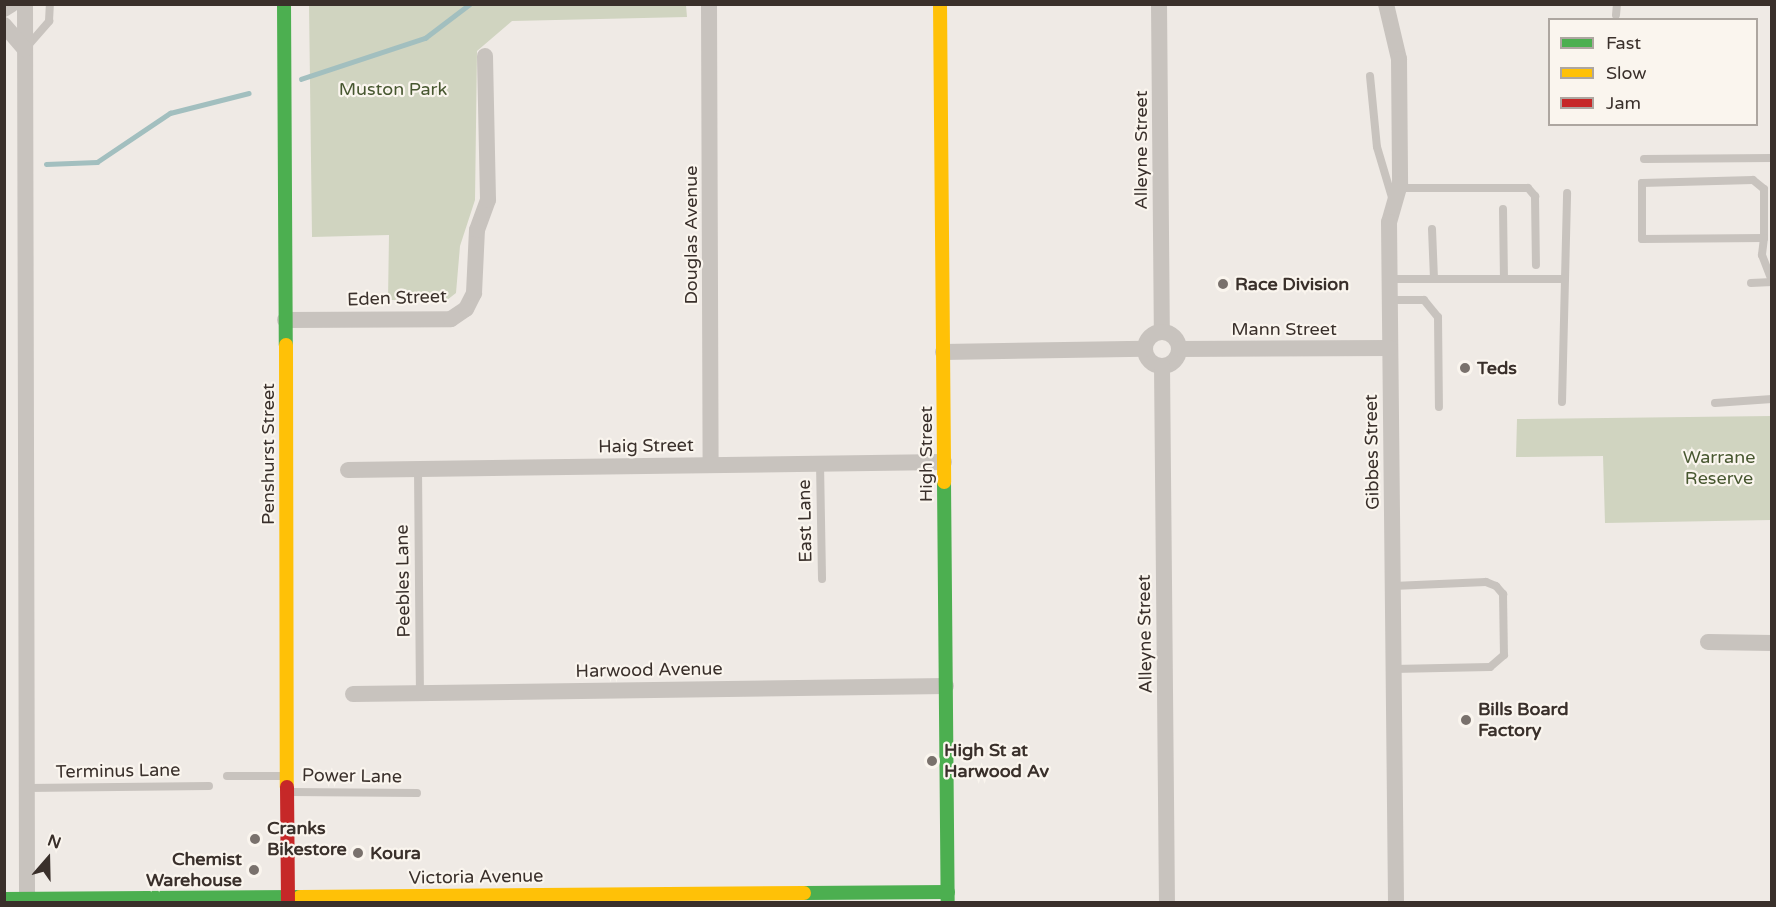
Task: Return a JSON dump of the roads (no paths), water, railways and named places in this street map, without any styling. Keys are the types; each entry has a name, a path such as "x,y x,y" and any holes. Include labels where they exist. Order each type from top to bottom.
{"street":[{"name":"Penshurst Street","path":"284,4 288,900"},
{"name":"Douglas Avenue","path":"709,4 711,465"},
{"name":"High Street","path":"940,4 948,897"},
{"name":"Alleyne Street","path":"1159,4 1162,332"},
{"name":"Gibbes Street","path":"1386,4 1399,59 1397,196 1389,222 1396,903"},
{"path":"4,9 21,7 25,49 27,899"},
{"path":"4,25 25,49"},
{"name":"Eden Street","path":"285,320 451,319 466,309 474,293 477,230 488,200 485,56"},
{"path":"1162,332 1172,335 1179,349 1176,359 1162,366 1148,359 1145,349 1148,339 1162,332"},
{"name":"Mann Street","path":"1179,349 1390,348"},
{"path":"943,352 1145,349"},
{"name":"Alleyne Street","path":"1162,366 1167,903"},
{"name":"Haig Street","path":"348,470 944,462"},
{"path":"1708,642 1772,643"},
{"name":"Harwood Avenue","path":"353,694 946,686"},
{"name":"Victoria Avenue","path":"4,899 58,901 948,897"}],"lane":[{"path":"25,49 49,21 50,4"},
{"path":"1616,15 1617,4"},
{"path":"1370,76 1377,147 1397,196 1528,188 1535,196 1536,265"},
{"path":"1644,159 1772,158"},
{"path":"1751,283 1772,281 1762,255 1764,238 1764,189 1753,180 1642,183 1642,239 1764,238"},
{"path":"1562,402 1567,193"},
{"path":"1503,209 1504,279"},
{"path":"1432,230 1434,279"},
{"path":"1391,279 1565,279"},
{"path":"1390,300 1424,300 1438,317 1439,407"},
{"path":"1715,403 1772,399"},
{"name":"East Lane","path":"820,463 822,579"},
{"name":"Peebles Lane","path":"418,469 420,693"},
{"path":"1392,586 1486,582 1496,586 1503,594 1504,656 1490,667 1393,669"},
{"path":"227,776 287,776"},
{"name":"Terminus Lane","path":"27,788 209,786"},
{"name":"Power Lane","path":"287,792 417,793"}],"waterway":[{"path":"301,79 425,38 470,4"},
{"path":"46,164 97,162 170,113 249,93"}],"place":[{"name":"Race Division","path":"1223,284"},
{"name":"Teds","path":"1465,368"},
{"name":"Bills Board Factory","path":"1466,720"},
{"name":"High St at Harwood Av","path":"932,761"},
{"name":"Cranks Bikestore","path":"255,839"},
{"name":"Koura","path":"358,853"},
{"name":"Chemist Warehouse","path":"254,870"}],"park label":[{"name":"Muston Park","path":"393,89"},
{"name":"Warrane Reserve","path":"1719,468"}]}
